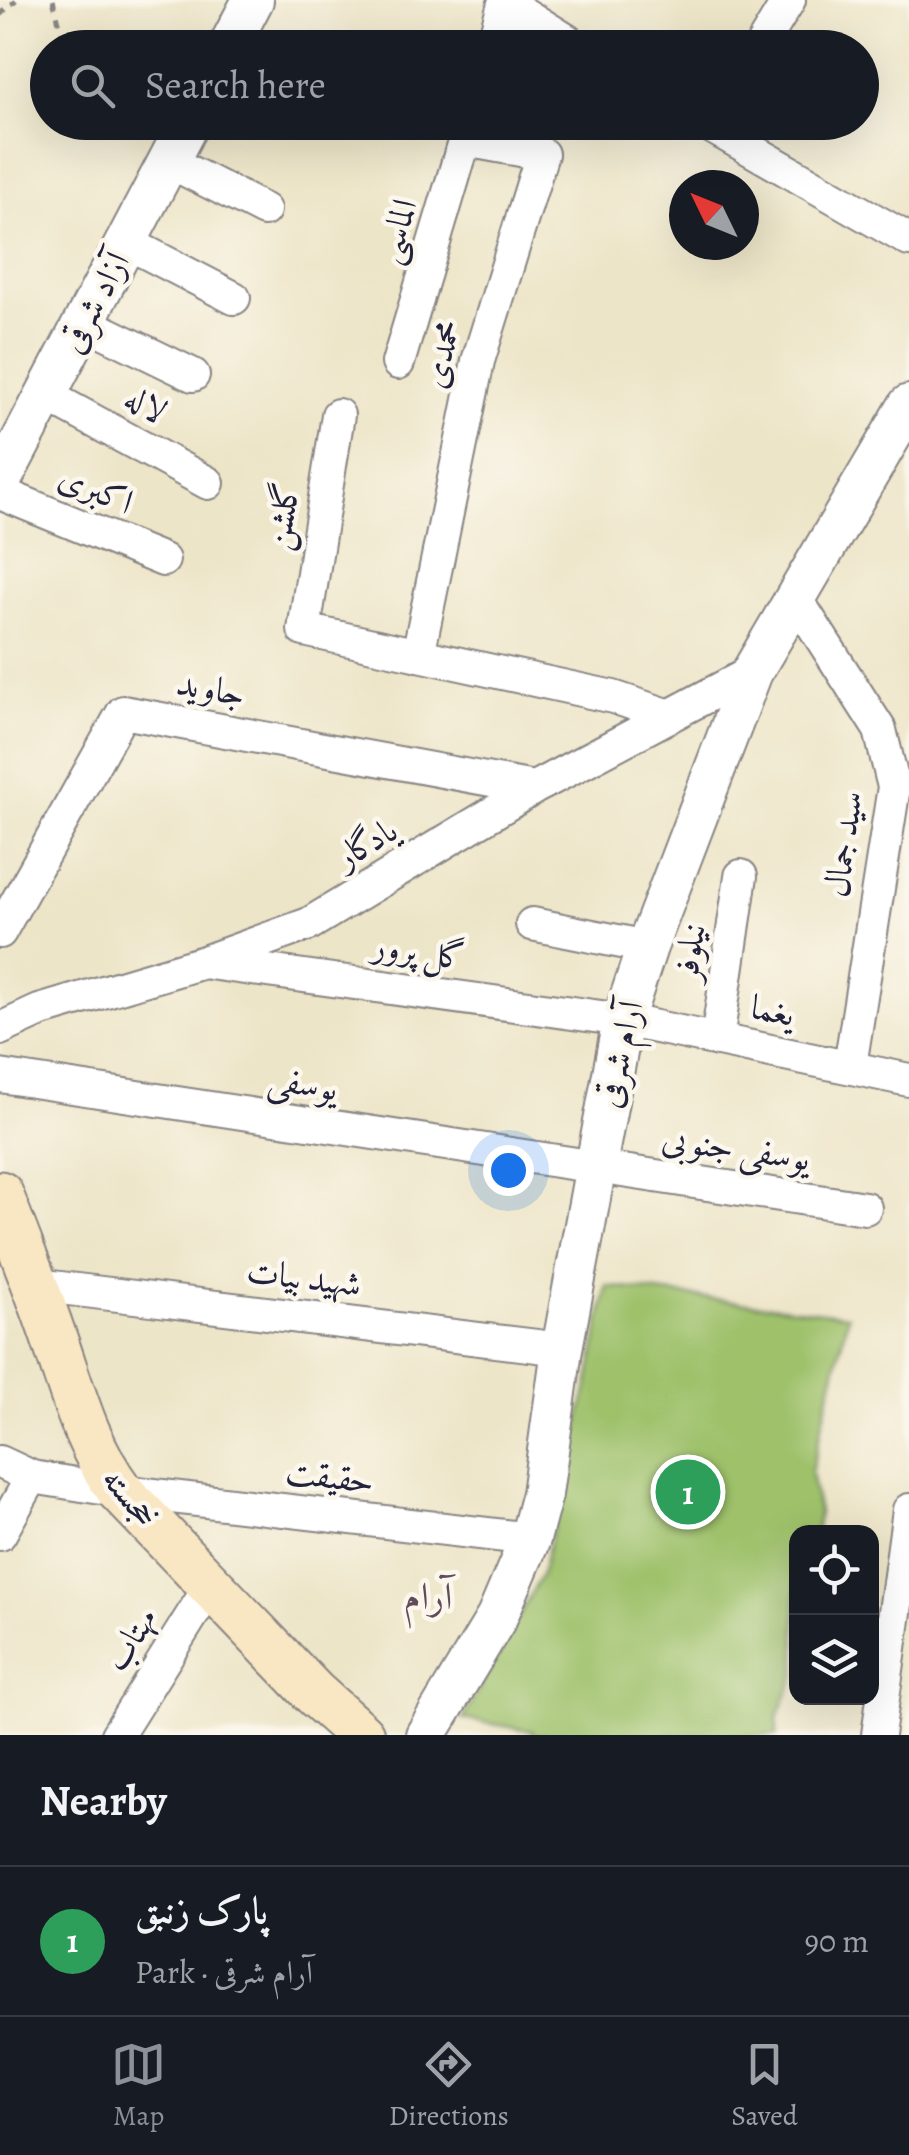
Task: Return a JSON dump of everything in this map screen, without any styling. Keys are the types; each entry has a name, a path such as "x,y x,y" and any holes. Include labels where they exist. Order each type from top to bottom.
{"main road":[{"name":"خجسته","path":"0,1194 104,1470 120,1492 314,1692 361,1735"}],"street":[{"path":"237,30 253,0"},
{"path":"771,30 789,0"},
{"path":"497,30 505,1 551,30"},
{"name":"آزاد شرقی","path":"0,482 179,140"},
{"name":"الماسی","path":"398,363 465,140"},
{"name":"محمدی","path":"418,655 478,361 542,154 497,140"},
{"path":"737,140 909,240"},
{"path":"168,161 264,210"},
{"path":"126,242 234,298"},
{"path":"84,322 192,375"},
{"name":"لاله","path":"46,395 208,483"},
{"name":"آرام شرقی","path":"426,1735 496,1617 530,1539 550,1446 562,1349 623,1020 647,947 752,672 907,412"},
{"name":"گلشن","path":"338,415 304,630 418,655"},
{"name":"اکبری","path":"0,493 163,560"},
{"name":"سید جمال","path":"795,598 880,730 894,786 850,1066"},
{"path":"418,655 613,697 670,716"},
{"name":"یادگار","path":"0,1029 39,1010 204,962 309,924 534,788 752,672"},
{"name":"جاوید","path":"0,932 123,712 534,788"},
{"name":"نیلوفر","path":"717,1040 740,876"},
{"path":"532,924 647,947"},
{"name":"گل پرور","path":"204,962 623,1020"},
{"name":"یغما","path":"623,1020 909,1080"},
{"name":"یوسفی","path":"0,1076 594,1168"},
{"name":"یوسفی جنوبی","path":"594,1168 865,1208"},
{"name":"شهید بیات","path":"36,1284 562,1349"},
{"name":"حقیقت","path":"0,1462 32,1477 120,1492 530,1539"},
{"path":"0,1534 32,1477"},
{"path":"878,1735 909,1510"},
{"name":"مهتاب","path":"117,1735 211,1585"}],"path":[{"path":"0,15 16,0"},
{"path":"52,0 61,30"}],"green space":[{"path":"607,1286 848,1315 811,1472 817,1525 789,1525 789,1691 777,1719 777,1735 533,1735 533,1731 463,1719 541,1575 589,1382"}],"place":[{"name":"پارک زنبق","path":"688,1492"}],"district":[{"name":"آرام","path":"428,1596"}]}
